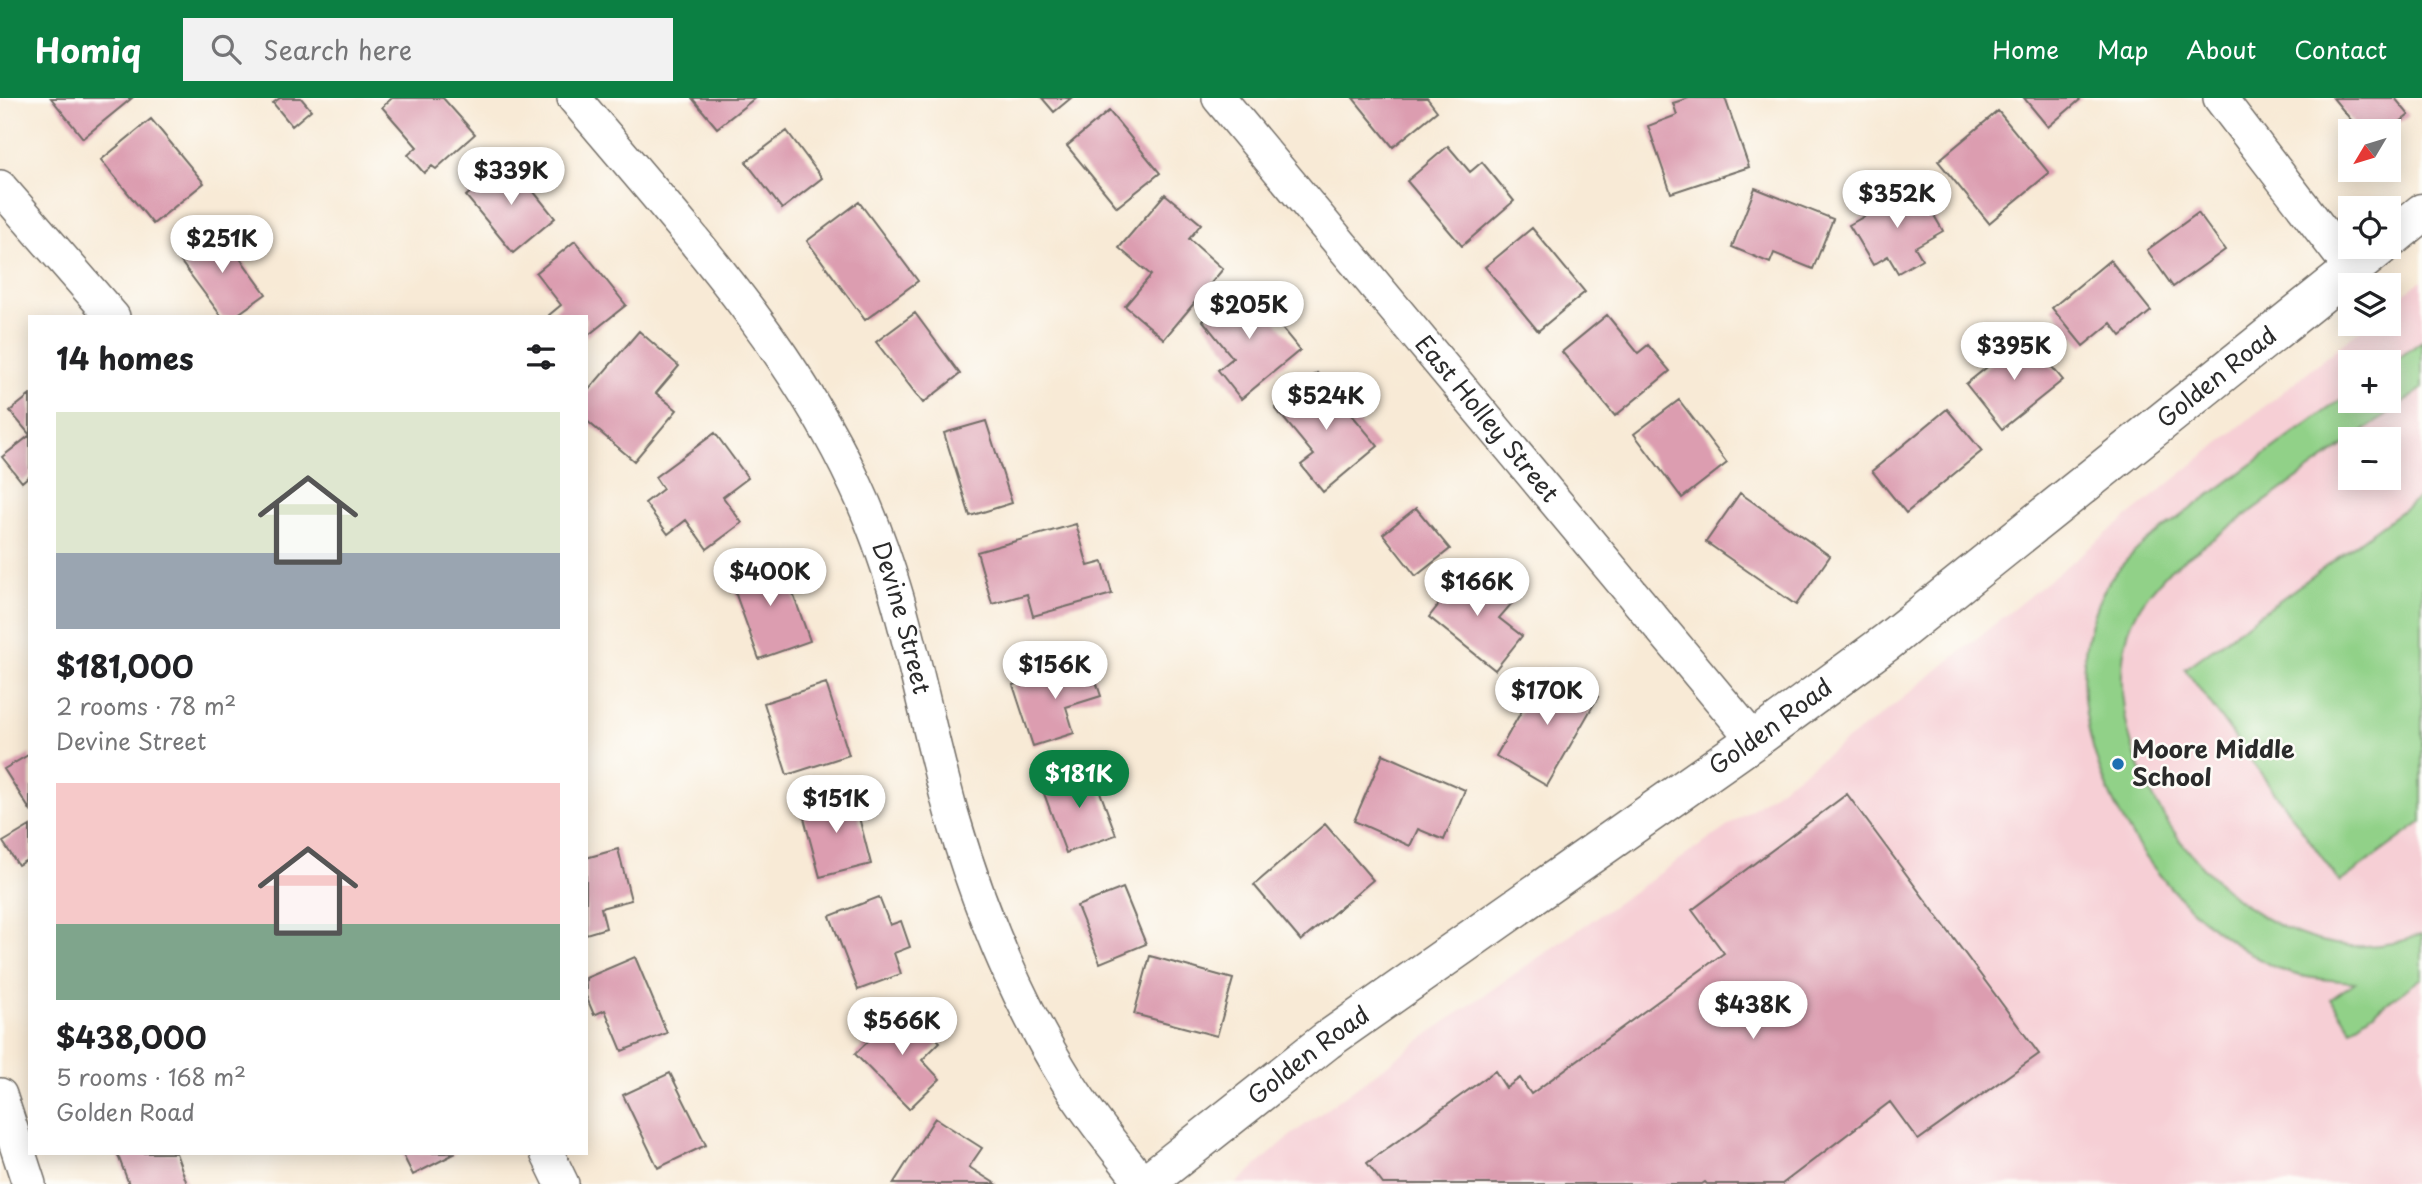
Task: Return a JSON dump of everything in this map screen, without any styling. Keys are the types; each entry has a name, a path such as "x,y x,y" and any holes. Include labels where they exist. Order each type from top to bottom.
{"street":[{"name":"Devine Street","path":"574,98 727,280 784,358 826,427 856,486 882,553 902,617 962,849 1004,960 1068,1083 1144,1184"},
{"name":"East Holley Street","path":"1219,98 1754,740"},
{"path":"2220,98 2338,227"},
{"path":"0,187 111,315"},
{"path":"2401,230 2422,212"},
{"name":"Golden Road","path":"1144,1184 1347,1025 1754,740 1887,642 2365,259"},
{"path":"0,1095 29,1184"},
{"path":"548,1155 562,1184"}],"shaded area":[{"name":"Moore Middle School","path":"2422,280 2422,1184 1236,1184 1290,1136 1438,1027 1744,815 1884,713 2352,336 2401,336 2401,297"}],"green space":[{"path":"2422,341 2422,389 2401,404 2401,356"},
{"path":"2338,402 2338,413 2389,413 2369,427 2338,427 2338,449 2171,569 2141,605 2132,621 2122,689 2133,750 2160,810 2199,863 2248,906 2303,935 2362,946 2422,934 2422,978 2351,1029 2331,999 2355,982 2302,976 2282,970 2258,958 2216,930 2190,908 2144,855 2106,786 2093,748 2085,710 2084,671 2089,633 2105,588 2116,572 2149,539"},
{"path":"2422,496 2422,822 2340,882 2185,669"}],"building":[{"path":"51,98 132,98 83,138"},
{"path":"280,98 301,98 311,110 292,126 273,103"},
{"path":"392,98 443,98 475,134 436,169 432,166 424,173 408,155 417,147 382,107"},
{"path":"692,98 755,98 717,128"},
{"path":"1042,98 1071,98 1054,112"},
{"path":"1353,98 1427,98 1437,111 1393,147"},
{"path":"1689,98 1725,98 1749,167 1671,193 1648,126 1677,115 1673,103"},
{"path":"2024,98 2082,98 2048,127"},
{"path":"2333,98 2395,98 2409,115 2401,121 2350,119"},
{"path":"1109,111 1160,173 1117,207 1067,146"},
{"path":"1998,111 2049,173 1989,223 1938,161"},
{"path":"151,119 204,183 153,224 101,160"},
{"path":"787,131 822,178 782,209 746,162"},
{"path":"1448,146 1470,172 1482,162 1514,201 1462,246 1407,181"},
{"path":"509,161 555,218 513,253 466,196"},
{"path":"1917,186 1943,231 1915,247 1922,259 1898,273 1888,256 1873,265 1849,225"},
{"path":"1755,188 1833,219 1813,269 1774,253 1770,263 1732,247"},
{"path":"1165,194 1201,224 1189,239 1223,269 1164,339 1125,306 1151,275 1119,248"},
{"path":"859,202 918,281 865,320 807,241"},
{"path":"2198,213 2225,250 2173,287 2147,250"},
{"path":"218,228 266,294 237,315 221,315 178,258"},
{"path":"1532,228 1585,292 1538,331 1485,267"},
{"path":"575,241 626,305 588,335 588,315 549,315 561,305 536,273"},
{"path":"2110,260 2151,311 2121,336 2111,323 2083,346 2052,308"},
{"path":"1246,285 1300,350 1241,399 1218,370 1233,358 1203,321"},
{"path":"915,313 960,374 923,403 876,342"},
{"path":"1607,315 1638,353 1648,345 1670,371 1615,416 1562,352"},
{"path":"639,331 679,366 656,393 677,410 634,461 588,422 588,391"},
{"path":"2026,336 2063,380 2002,429 1966,384"},
{"path":"1317,373 1378,446 1323,492 1301,465 1314,455 1275,408"},
{"path":"28,397 28,433 10,411"},
{"path":"1679,400 1727,463 1682,498 1634,434"},
{"path":"1947,409 1982,451 1906,513 1872,471"},
{"path":"986,421 1012,503 970,516 944,433"},
{"path":"715,433 748,478 723,497 742,523 707,549 686,520 668,534 645,503 663,489 655,477"},
{"path":"28,437 28,477 22,482 2,457"},
{"path":"1740,493 1830,556 1796,605 1706,542"},
{"path":"1416,508 1450,549 1416,576 1383,534"},
{"path":"1076,524 1088,566 1103,562 1112,594 1033,616 1027,594 992,604 977,552"},
{"path":"780,557 810,641 759,659 729,575"},
{"path":"1468,567 1513,602 1499,618 1522,636 1495,670 1429,617"},
{"path":"1089,661 1101,696 1066,707 1074,733 1033,746 1013,685"},
{"path":"1546,668 1598,697 1547,786 1496,756"},
{"path":"826,683 849,755 787,775 764,703"},
{"path":"1383,754 1465,790 1444,840 1418,829 1410,846 1354,821"},
{"path":"28,755 28,807 4,769"},
{"path":"1090,765 1116,835 1066,853 1042,788 1058,782 1056,777"},
{"path":"853,794 871,864 820,877 801,807"},
{"path":"1847,794 2039,1054 1918,1140 1890,1102 1782,1184 1383,1184 1367,1163 1495,1071 1506,1088 1520,1078 1531,1094 1724,953 1692,910"},
{"path":"1325,824 1373,880 1301,941 1254,885"},
{"path":"28,827 28,859 18,865 3,842"},
{"path":"618,849 631,900 601,908 606,928 588,933 588,857"},
{"path":"1123,888 1146,944 1100,963 1077,906"},
{"path":"879,897 890,925 901,921 910,947 894,953 901,974 858,990 830,916"},
{"path":"1150,956 1233,979 1217,1036 1134,1014"},
{"path":"635,957 667,1033 622,1051 605,1010 594,1015 588,1001 588,977"},
{"path":"905,1005 940,1042 922,1060 940,1079 909,1109 855,1054"},
{"path":"670,1073 706,1145 658,1168 623,1095"},
{"path":"935,1118 982,1148 969,1167 996,1184 893,1184"},
{"path":"118,1155 177,1155 187,1184 129,1184"},
{"path":"403,1155 452,1155 413,1175"}],"place":[{"name":"Moore Middle School","path":"2118,764"}]}
